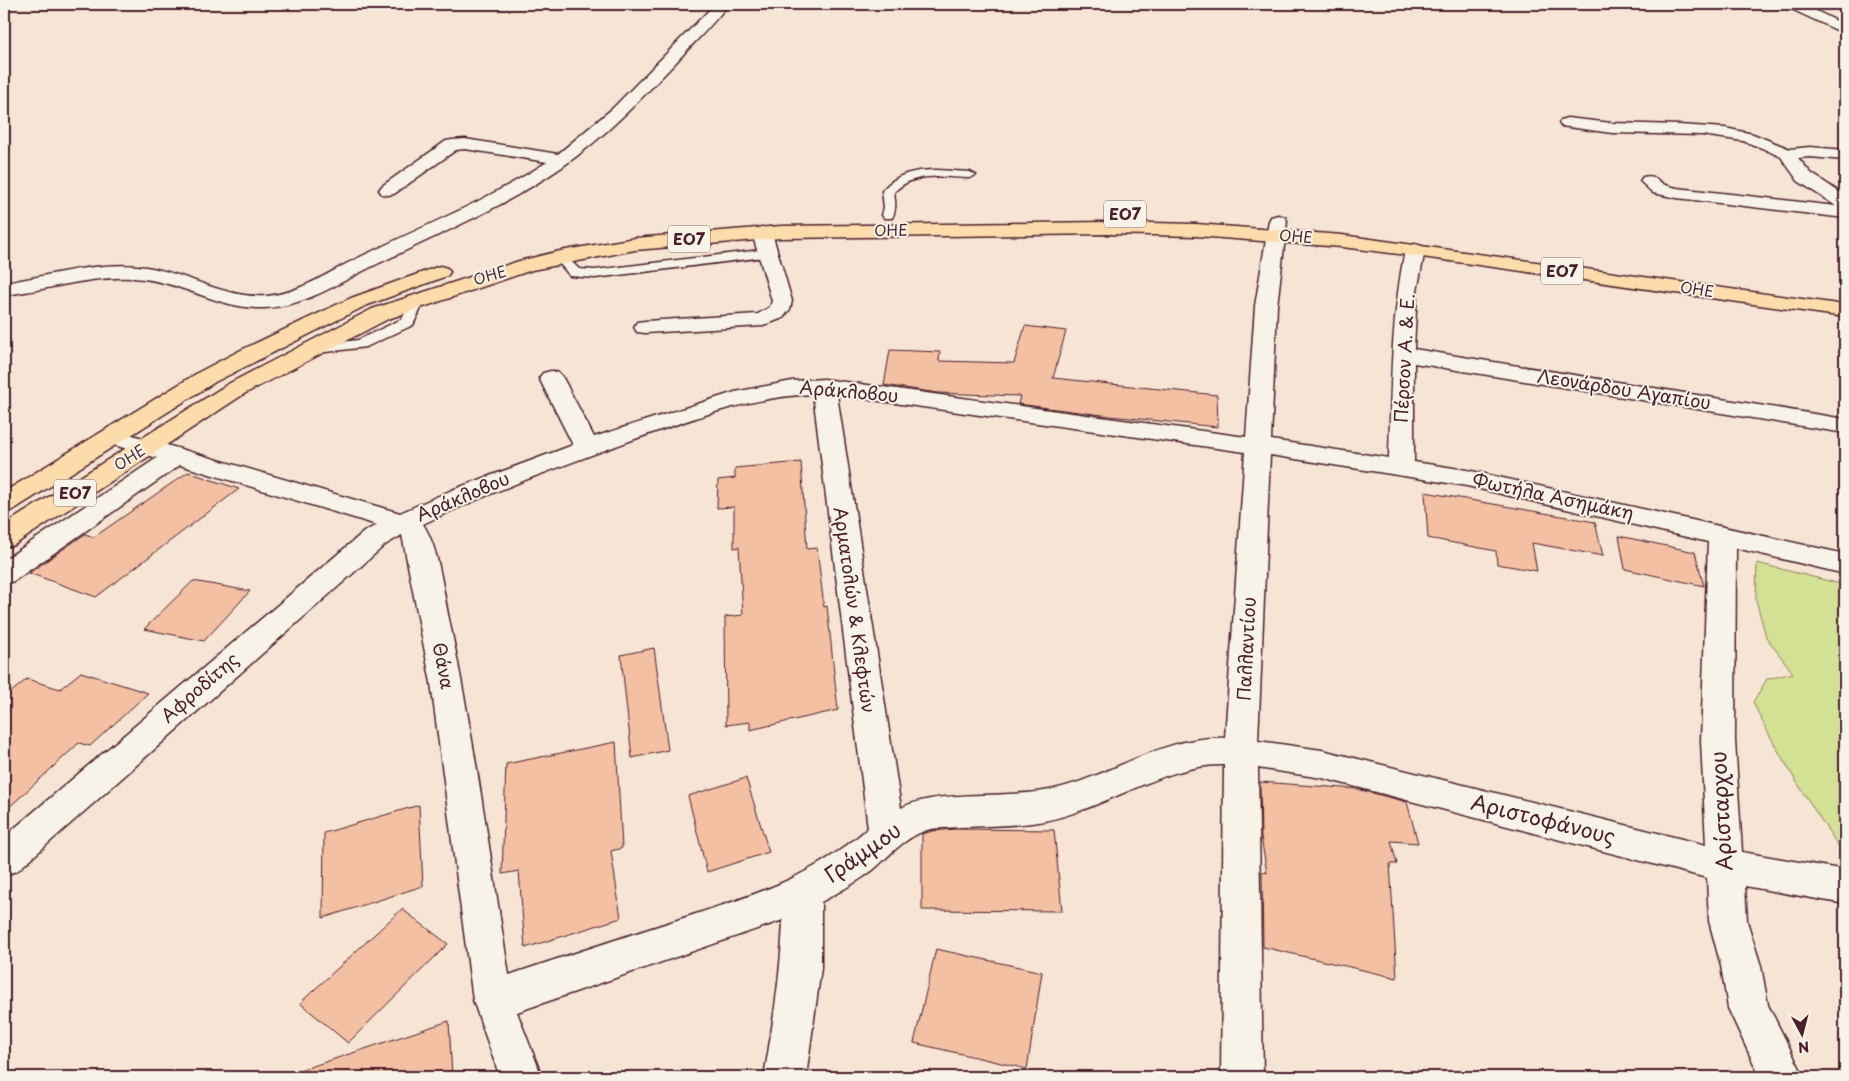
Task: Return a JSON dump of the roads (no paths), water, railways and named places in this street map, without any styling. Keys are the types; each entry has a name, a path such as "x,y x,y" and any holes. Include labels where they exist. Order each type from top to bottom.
{"main road":[{"name":"ΟΗΕ","path":"4,504 208,378 322,318 374,296 477,261 554,240 630,228 745,219 888,215 1120,213 1278,228 1457,241 1845,295"},
{"name":"ΟΗΕ","path":"4,538 236,389 380,314 491,276 560,256 634,244 762,233 1107,228 1196,230 1278,228 1342,241 1845,311"}],"street":[{"path":"4,289 86,275 123,271 159,276 244,302 264,303 286,299 315,289 365,262 443,227 500,197 561,159 609,121 722,4"},
{"path":"1792,4 1845,30"},
{"path":"1806,11 1835,10"},
{"path":"1567,122 1612,128 1700,131 1758,140 1788,154 1810,152 1845,155"},
{"path":"388,190 452,144 465,144 561,159"},
{"path":"1788,154 1790,160 1806,177 1845,204"},
{"path":"1649,181 1659,189 1677,193 1845,214"},
{"name":"Παλλαντίου","path":"1242,1077 1241,752 1266,306 1278,228"},
{"path":"645,327 762,320 777,314 782,301 762,233"},
{"name":"Πέρσον Α. & Ε.","path":"1401,467 1403,354 1407,291 1414,250"},
{"name":"Λεονάρδου Αγαπίου","path":"1403,354 1845,426"},
{"path":"550,378 587,447"},
{"name":"Αράκλοβου","path":"400,523 478,489 587,447 758,392 788,387 824,386 1259,446"},
{"name":"Αρματολών & Κλεφτών","path":"824,386 860,656 887,834"},
{"name":"Θάνα","path":"113,437 410,527 418,542 447,682 493,1000 522,1077"},
{"name":"Φωτήλα Ασημάκη","path":"1259,446 1467,478 1845,564"},
{"path":"4,574 177,456"},
{"name":"Αφροδίτης","path":"4,859 354,554 375,538 400,523"},
{"name":"Αρίσταρχου","path":"1722,535 1718,741 1728,921 1740,966 1748,1008 1764,1043 1783,1077"},
{"name":"Γράμμου","path":"493,1000 804,893 846,868 887,834 917,817 938,813 1009,810 1045,806 1091,792 1177,757 1217,751 1241,752"},
{"name":"Αριστοφάνους","path":"1241,752 1322,764 1725,866 1845,887"},
{"path":"785,1077 798,1005 804,893"}],"lane":[{"path":"888,215 890,207 888,191 902,179 919,174 970,175"},
{"path":"560,256 575,272 595,274 769,254"}]}
